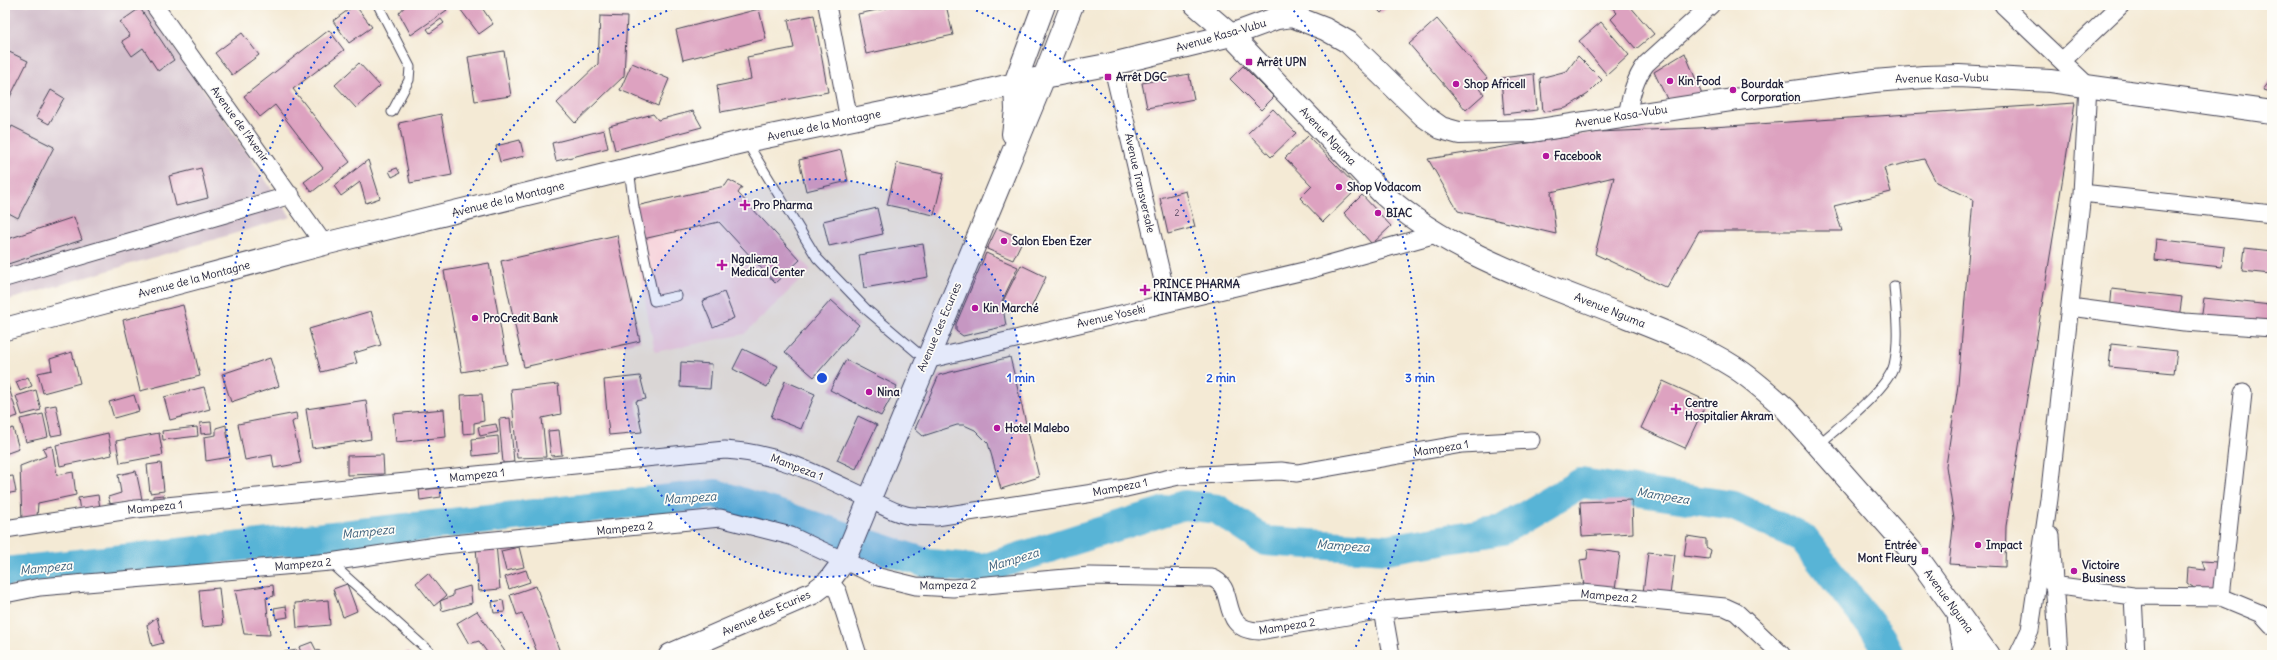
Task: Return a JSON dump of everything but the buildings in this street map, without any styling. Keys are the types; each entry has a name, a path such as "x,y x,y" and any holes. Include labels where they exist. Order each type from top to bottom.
{"main road":[{"path":"1015,83 1044,5"},
{"name":"Avenue des Ecuries","path":"670,655 813,593 829,581 846,554 1044,77 1072,5"},
{"name":"Avenue Nguma","path":"1196,5 1231,35 1382,193 1401,209 1436,234 1520,275 1680,339 1733,366 1762,387 1786,409 1921,562 1988,655"},
{"name":"Avenue Kasa-Vubu","path":"1015,83 1112,64 1231,35 1297,10 1325,29 1348,42 1424,116 1441,128 1460,133 1532,130 1627,115 1874,81 1924,77 2021,78 2272,112"},
{"name":"Avenue de la Montagne","path":"5,329 324,244 629,169 746,141 850,120 1015,83"},
{"name":"Avenue des Ecuries","path":"1010,157 1016,110 1015,83"},
{"path":"1958,613 1965,655"}],"street":[{"name":"Avenue de l'Avenir","path":"154,5 324,244"},
{"path":"827,5 850,120"},
{"path":"1627,115 1633,86 1639,73 1646,64 1711,5"},
{"path":"2003,5 2088,86 2082,193 2049,499 2030,630 2018,655"},
{"path":"2062,62 2121,5"},
{"name":"Avenue Transversale","path":"1112,64 1168,302"},
{"path":"2082,193 2272,214"},
{"path":"5,278 290,195"},
{"name":"Avenue Yoseki","path":"926,360 1308,270 1436,234"},
{"path":"2070,307 2184,322 2272,328"},
{"path":"2221,597 2243,393"},
{"name":"Mampeza 1","path":"5,529 136,509 725,450 758,453 778,458 867,503 907,515 936,517 1126,488 1179,476 1281,471 1297,473 1462,444 1531,440"},
{"path":"2049,499 2059,655"},
{"name":"Mampeza 2","path":"5,594 40,586 330,562 444,545 720,518 791,536 846,554 879,577 916,586 953,588 1089,576 1206,577 1217,580 1234,622 1247,631 1259,631 1383,610 1581,593 1713,605 1736,612 1782,655"},
{"path":"829,581 838,592 858,655"},
{"path":"2054,585 2133,596 2221,597 2262,614 2272,625"},
{"path":"2133,596 2136,655"},
{"path":"1383,610 1391,655"}],"lane":[{"path":"378,5 410,66 409,80 392,112"},
{"path":"746,141 817,258 867,310 926,360"},
{"path":"629,169 634,207 654,301 677,296"},
{"path":"1818,445 1878,391 1894,367 1898,329 1894,286"},
{"path":"330,562 433,655"}],"shaded area":[{"path":"5,5 145,5 291,217 5,301"},
{"name":"Ngaliema Medical Center","path":"729,180 742,187 739,193 811,270 744,334 655,352 627,208 725,186"}],"waterway":[{"name":"Mampeza","path":"5,572 716,494 929,564 983,569 1184,505 1217,509 1265,541 1387,549 1502,530 1581,483 1734,506 1803,538 1881,638 1889,655"}],"place":[{"name":"Arrêt UPN","path":"1249,62"},
{"name":"Arrêt DGC","path":"1108,77"},
{"name":"Kin Food","path":"1670,81"},
{"name":"Shop Africell","path":"1456,84"},
{"name":"Bourdak Corporation","path":"1733,90"},
{"name":"Facebook","path":"1546,156"},
{"name":"Shop Vodacom","path":"1339,187"},
{"name":"Pro Pharma","path":"745,205"},
{"name":"BIAC","path":"1378,213"},
{"name":"Salon Eben Ezer","path":"1004,241"},
{"name":"Ngaliema Medical Center","path":"722,265"},
{"name":"PRINCE PHARMA KINTAMBO","path":"1145,290"},
{"name":"Kin Marché","path":"975,308"},
{"name":"ProCredit Bank","path":"475,318"},
{"name":"Nina","path":"869,392"},
{"name":"Centre Hospitalier Akram","path":"1676,409"},
{"name":"Hotel Malebo","path":"997,428"},
{"name":"Impact","path":"1978,545"},
{"name":"Entrée Mont Fleury","path":"1925,551"},
{"name":"Victoire Business","path":"2074,571"}]}
